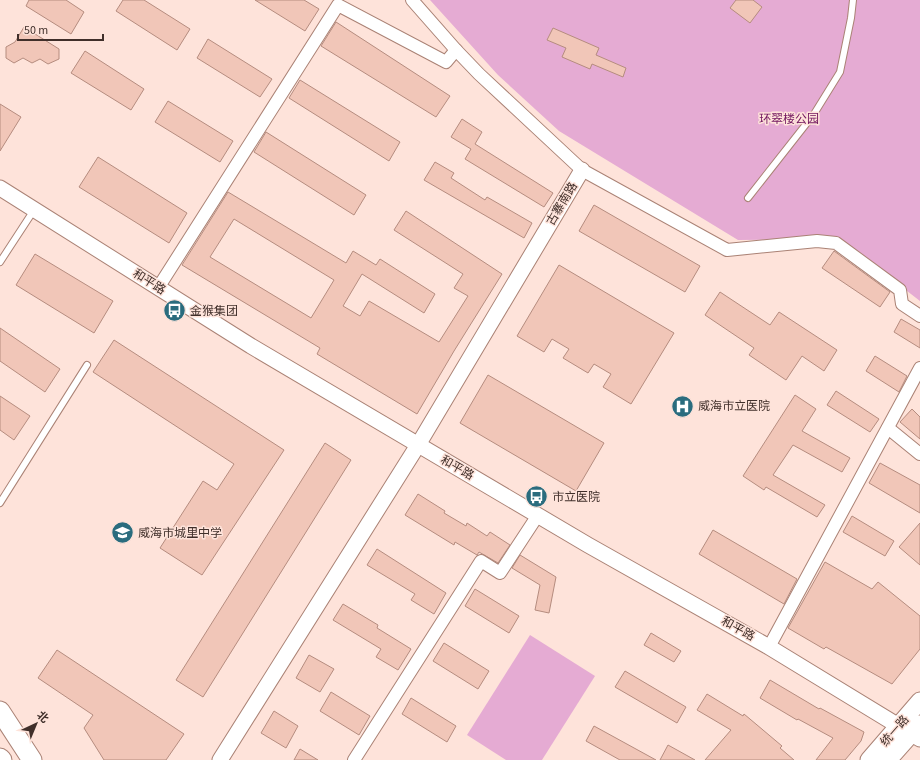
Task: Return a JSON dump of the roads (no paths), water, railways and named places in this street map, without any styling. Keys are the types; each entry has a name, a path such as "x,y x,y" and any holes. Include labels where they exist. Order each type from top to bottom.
{"main road":[{"name":"统一路","path":"888,760 913,730 920,702"},
{"path":"0,711 32,760"},
{"name":"统一路","path":"869,760 913,730"}],"street":[{"name":"古寨南路","path":"220,760 418,445 582,170 479,74 412,0"},
{"path":"158,288 338,6 446,62 456,50"},
{"path":"582,170 727,250 817,242 836,243 900,290 902,304 920,316"},
{"name":"和平路","path":"0,188 251,346 538,516 770,647 913,730"},
{"path":"770,647 920,368"},
{"path":"888,428 920,454"},
{"path":"354,760 481,561 500,573 538,516"}],"lane":[{"path":"748,198 814,114 840,72 851,18 853,0"},
{"path":"0,262 34,210"},
{"path":"0,503 87,365"}],"place":[{"name":"金猴集团","path":"175,311"},
{"name":"威海市立医院","path":"683,406"},
{"name":"市立医院","path":"537,497"},
{"name":"威海市城里中学","path":"122,533"}],"park label":[{"name":"环翠楼公园","path":"789,119"}]}
